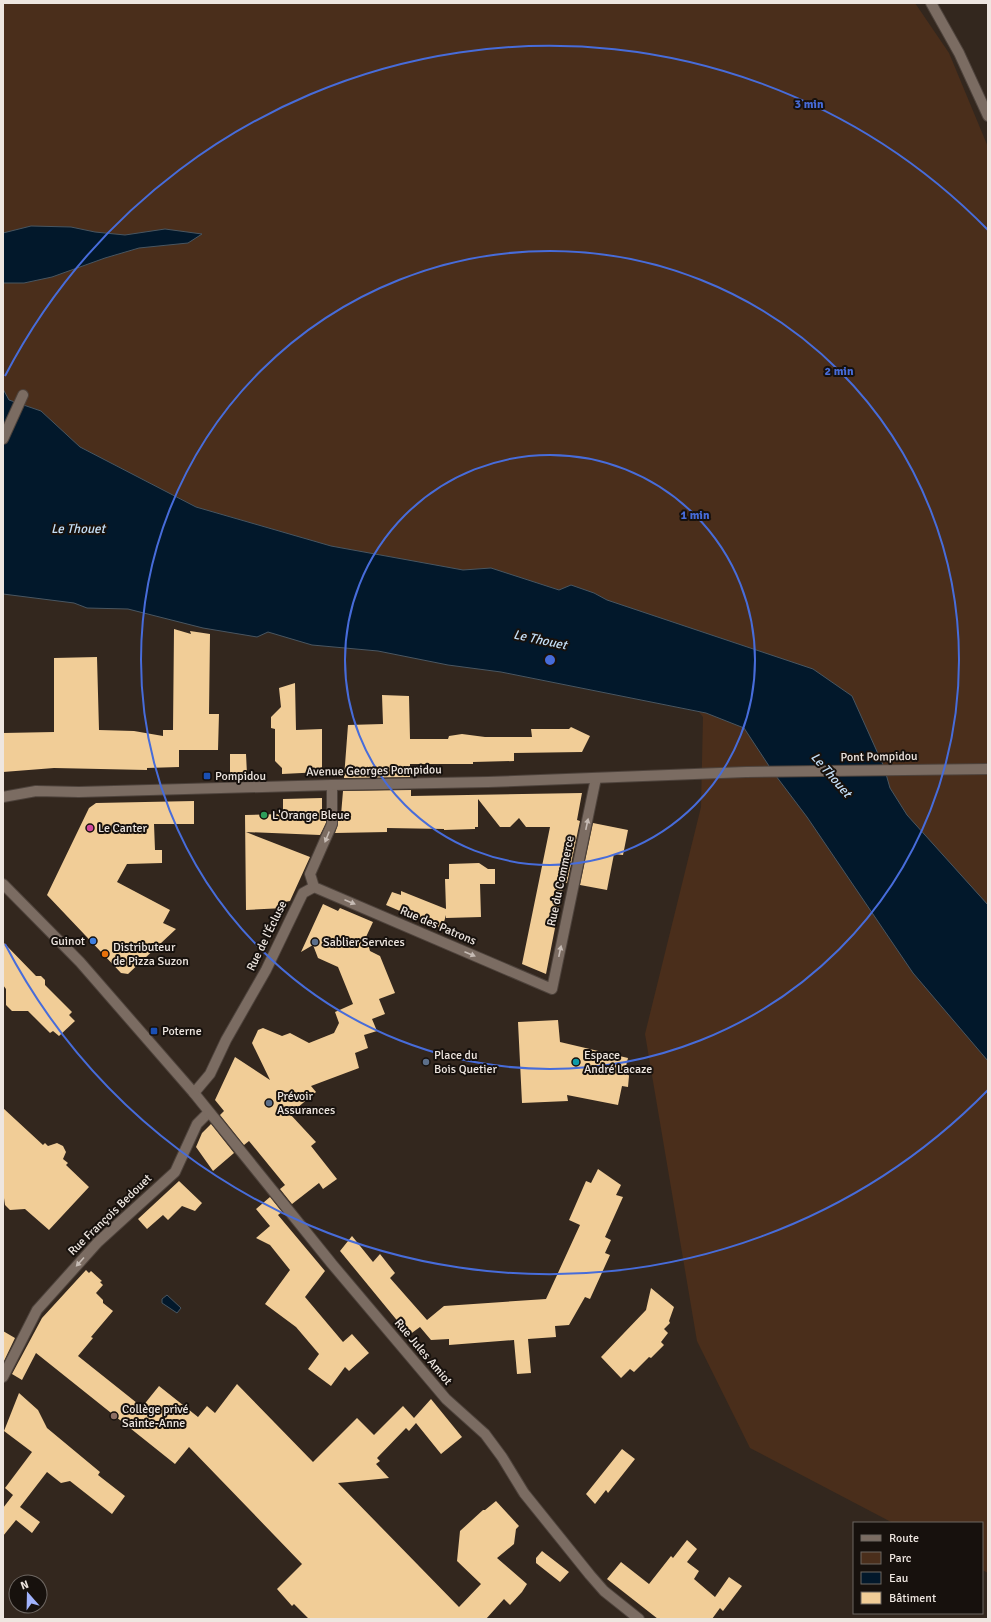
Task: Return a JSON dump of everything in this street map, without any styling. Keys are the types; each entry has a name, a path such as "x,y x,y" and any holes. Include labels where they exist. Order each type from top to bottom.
{"main road":[{"path":"931,3 960,52 988,116"},
{"path":"3,439 23,394"},
{"name":"Pont Pompidou","path":"746,772 988,767"},
{"name":"Avenue Georges Pompidou","path":"3,797 36,791 79,792 488,782 746,772"},
{"name":"Rue du Commerce","path":"552,989 596,778"},
{"path":"314,887 310,874 332,824 332,785"},
{"name":"Rue Jules Amiot","path":"3,884 80,962 194,1093 332,1264 446,1399 485,1434 502,1457 524,1493 590,1575 604,1591 639,1619"},
{"name":"Rue des Patrons","path":"314,887 552,989"},
{"name":"Rue de l'Écluse","path":"194,1093 210,1074 226,1040 266,970 303,893 314,887"},
{"name":"Rue François Bedouet","path":"3,1377 37,1310 107,1234 175,1172 198,1124 209,1112"}],"green space":[{"path":"3,3 915,3 949,53 988,147 988,1573 983,1570 983,1522 891,1522 750,1448 697,1341 645,1034 701,807 703,717 607,600 594,593 571,585 560,590 491,568 463,570 331,546 197,507 80,447 41,411 9,400 3,389 3,283 24,283 52,277 105,258 139,248 188,243 165,229 125,235 95,232 71,227 31,226 3,233"}],"water":[{"path":"31,226 71,227 95,232 125,235 165,229 202,234 188,243 139,248 105,258 52,277 24,283 3,283 3,233"},
{"name":"Le Thouet","path":"3,389 9,400 41,411 80,447 196,507 331,546 463,570 491,568 559,590 571,585 594,593 607,600 813,669 852,696 884,767 890,788 907,815 988,905 988,1061 913,973 807,817 773,772 744,728 706,713 501,672 448,665 378,651 312,645 268,632 257,637 203,628 128,609 87,608 74,603 3,594"},
{"path":"167,1295 181,1308 177,1313 162,1303 162,1299"}],"building":[{"path":"174,629 191,634 190,631 210,634 209,714 219,714 218,750 179,750 179,767 147,768 147,770 54,768 3,772 3,733 54,732 54,658 97,657 99,730 134,731 163,736 163,730 173,730"},
{"path":"295,683 296,730 322,729 322,772 282,774 282,768 275,761 275,729 271,728 271,717 281,707 279,688"},
{"path":"382,695 409,696 410,739 448,739 449,736 462,734 485,737 532,737 531,729 569,729 571,727 590,736 582,752 514,753 514,761 473,762 473,764 410,764 410,777 344,778 348,725 383,724"},
{"path":"230,754 246,754 247,774 230,775"},
{"path":"411,790 411,796 582,793 577,820 580,821 567,883 564,882 546,974 522,964 550,827 526,827 519,818 510,827 500,827 478,799 478,827 475,827 475,829 444,830 387,828 387,832 335,833 338,824 338,815 341,815 343,791"},
{"path":"322,798 322,814 326,814 326,823 320,835 246,832 310,857 290,901 284,902 284,908 246,910 245,815 283,814 283,799"},
{"path":"194,801 194,824 154,824 155,850 162,850 162,863 127,864 117,882 170,910 163,923 176,929 128,974 121,973 47,895 89,808 96,803"},
{"path":"593,823 628,830 623,855 614,854 607,890 580,885"},
{"path":"479,863 488,869 495,869 495,884 480,884 481,917 446,918 446,915 442,929 386,905 392,892 401,895 401,891 446,909 445,879 449,879 449,864"},
{"path":"323,904 338,911 340,908 373,922 366,937 370,951 380,956 395,993 379,999 385,1014 372,1019 377,1031 364,1035 368,1048 355,1053 359,1068 311,1086 316,1092 290,1114 316,1142 311,1146 337,1179 323,1189 319,1183 292,1204 280,1189 285,1185 249,1141 244,1145 220,1115 224,1111 215,1100 235,1057 270,1080 252,1043 258,1030 263,1028 282,1036 290,1033 309,1043 334,1033 339,1023 335,1012 353,1004 338,967 318,958 313,945 301,952"},
{"path":"3,942 36,976 41,976 45,980 45,985 72,1012 69,1015 75,1021 59,1036 53,1031 50,1033 28,1011 12,1011 6,1005 6,989 3,985"},
{"name":"Espace André Lacaze","path":"558,1020 560,1042 628,1058 626,1066 629,1076 628,1087 622,1086 618,1105 567,1095 568,1101 522,1103 518,1022"},
{"path":"3,1108 43,1145 45,1143 48,1146 57,1143 63,1146 66,1152 63,1159 68,1163 66,1165 89,1187 49,1230 25,1209 10,1210 5,1205 3,1191"},
{"path":"211,1124 234,1153 213,1171 196,1147 202,1133"},
{"path":"598,1169 621,1185 616,1195 623,1197 605,1237 611,1240 605,1253 610,1255 590,1299 585,1297 569,1325 555,1326 556,1337 528,1339 531,1373 517,1374 514,1340 449,1345 449,1339 431,1340 420,1327 409,1335 340,1251 352,1236 373,1262 380,1254 395,1273 390,1278 427,1320 444,1306 546,1299 580,1225 569,1220 586,1181 591,1183"},
{"path":"179,1181 202,1203 195,1211 182,1206 168,1220 163,1215 147,1229 138,1219"},
{"path":"270,1197 282,1212 278,1215 325,1271 305,1297 343,1342 352,1334 369,1353 349,1371 345,1367 331,1386 308,1369 319,1354 296,1327 265,1304 290,1270 270,1245 256,1238 270,1226 256,1209"},
{"path":"86,1270 89,1273 91,1271 102,1281 100,1282 103,1285 96,1293 103,1300 103,1303 113,1311 91,1337 93,1338 78,1356 142,1407 159,1386 198,1417 207,1406 215,1413 237,1384 313,1462 357,1418 374,1435 403,1406 414,1418 431,1399 462,1437 441,1454 416,1423 409,1431 406,1428 377,1458 380,1461 376,1464 389,1478 338,1483 459,1607 481,1584 457,1561 460,1531 483,1510 496,1501 519,1526 516,1529 514,1544 497,1558 527,1584 522,1592 510,1605 504,1599 486,1619 309,1619 294,1604 292,1606 277,1589 302,1564 189,1447 175,1464 36,1353 22,1380 12,1374 42,1318"},
{"path":"651,1288 674,1307 669,1321 670,1323 664,1329 668,1333 661,1342 664,1345 634,1372 630,1369 621,1378 601,1357 646,1310"},
{"path":"3,1331 15,1338 3,1363"},
{"path":"19,1393 38,1410 47,1428 100,1472 98,1475 125,1496 112,1514 70,1481 61,1483 47,1472 20,1507 40,1522 32,1533 16,1520 3,1536 3,1508 13,1495 5,1488 32,1452 4,1431"},
{"path":"622,1449 635,1459 608,1493 606,1490 595,1504 586,1494"},
{"path":"687,1540 697,1549 687,1562 699,1571 694,1579 715,1597 729,1577 742,1586 723,1611 720,1608 712,1619 658,1619 607,1579 621,1562 649,1584 671,1556 673,1558"},
{"path":"542,1551 569,1572 560,1582 536,1563 536,1558"}],"place":[{"name":"Pompidou","path":"207,776"},
{"name":"L'Orange Bleue","path":"264,815"},
{"name":"Le Canter","path":"90,828"},
{"name":"Guinot","path":"93,941"},
{"name":"Sablier Services","path":"315,942"},
{"name":"Distributeur de Pizza Suzon","path":"105,954"},
{"name":"Poterne","path":"154,1031"},
{"name":"Place du Bois Quetier","path":"426,1062"},
{"name":"Espace André Lacaze","path":"576,1062"},
{"name":"Prévoir Assurances","path":"269,1103"},
{"name":"Collège privé Sainte-Anne","path":"114,1416"}]}
